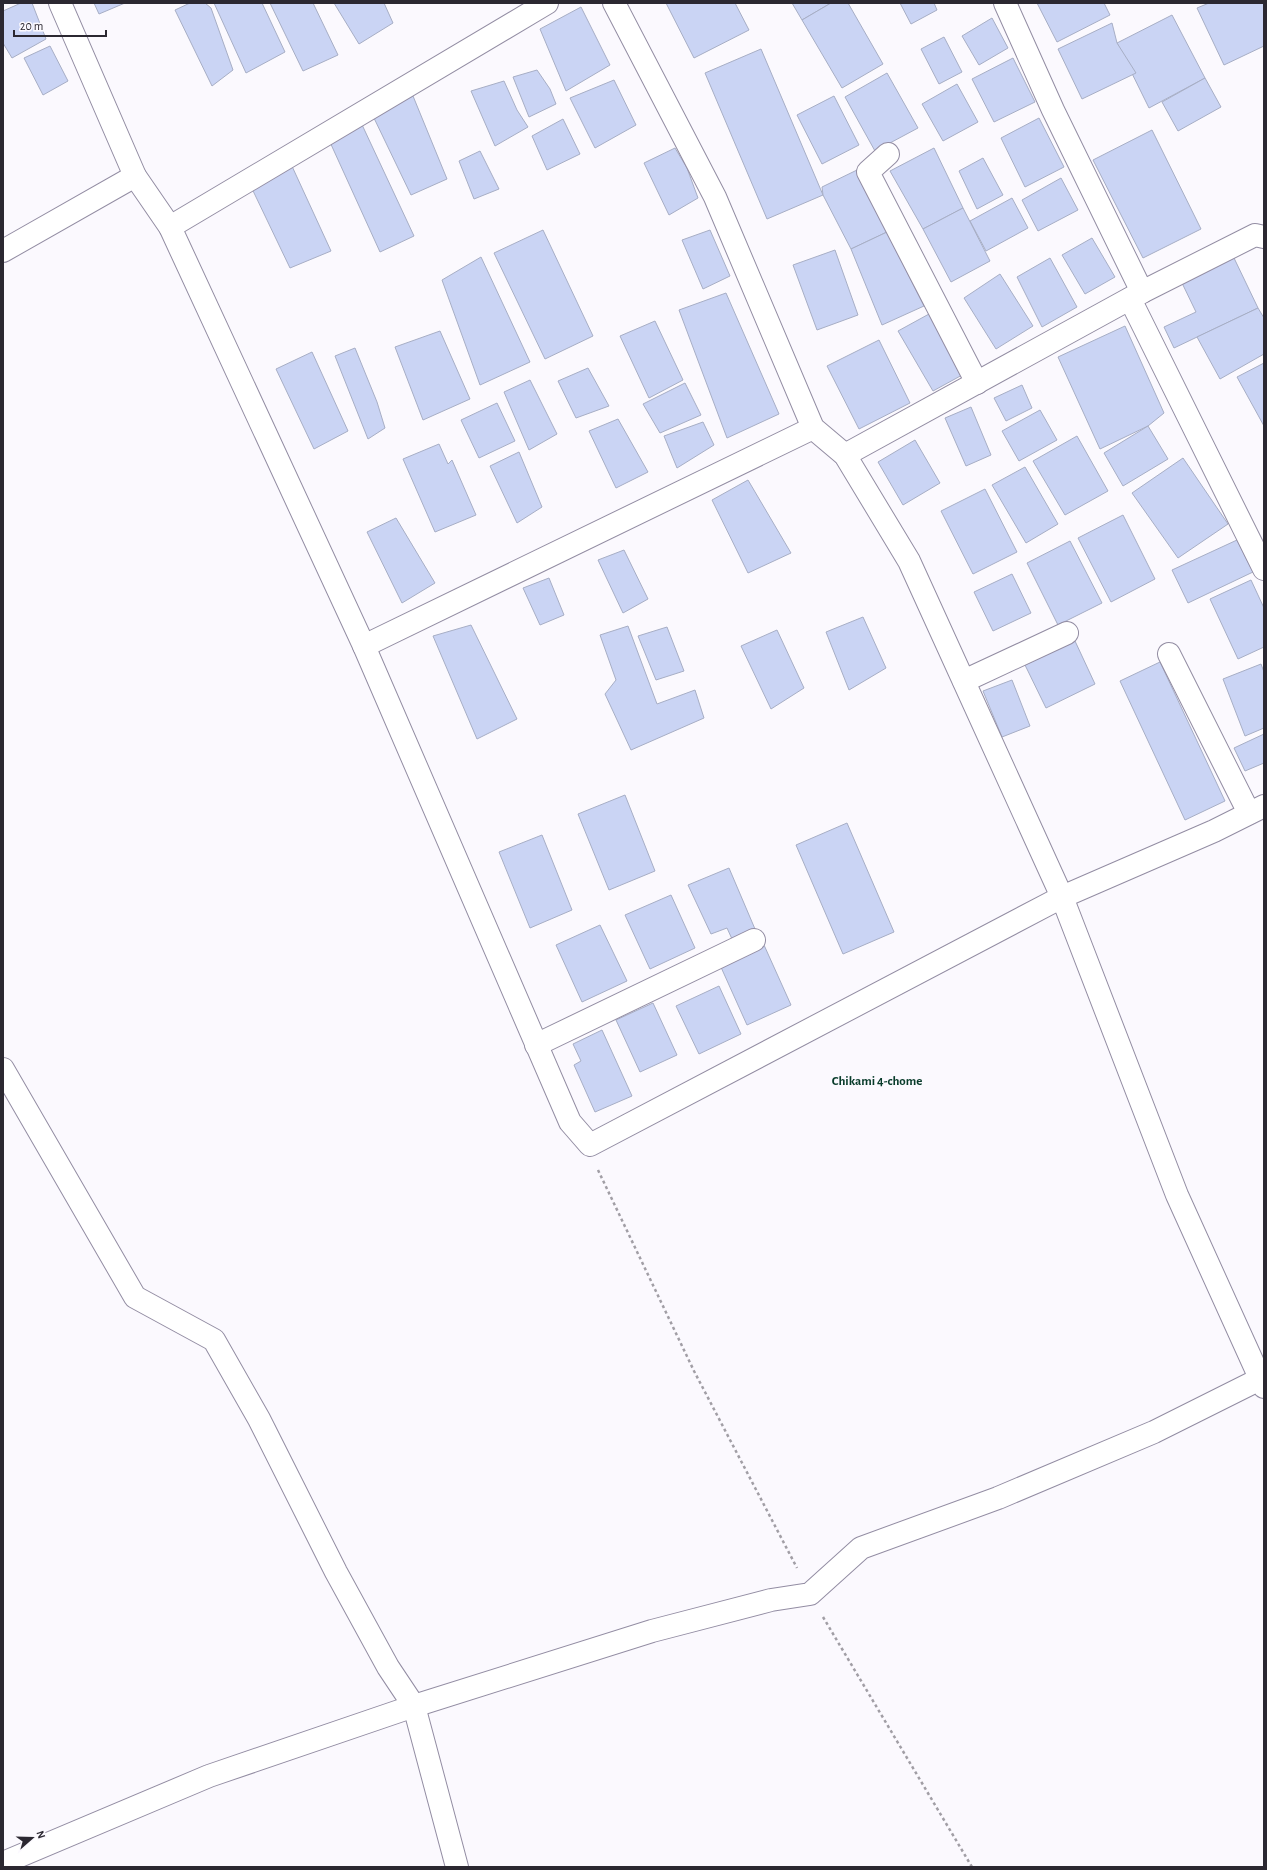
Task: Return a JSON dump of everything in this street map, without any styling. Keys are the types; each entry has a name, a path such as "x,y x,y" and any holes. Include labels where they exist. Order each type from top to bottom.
{"street":[{"path":"60,3 135,176 170,227 364,646 570,1122 590,1145 1062,897 1214,831 1256,810 1169,654"},
{"path":"170,227 547,3"},
{"path":"3,1864 209,1776 414,1706 652,1631 771,1600 810,1594 860,1548 998,1498 1147,1435 1263,1381 1177,1195 1062,897 909,560 845,455 813,428 715,197 614,3"},
{"path":"1005,3 1136,296 1264,569"},
{"path":"888,154 868,172 977,383"},
{"path":"3,251 135,176"},
{"path":"845,455 1136,296 1255,235 1264,237"},
{"path":"364,646 813,428"},
{"path":"964,681 1067,633"},
{"path":"536,1045 754,940"},
{"path":"3,1069 135,1297 214,1340 259,1419 336,1572 388,1667 414,1706 457,1867"}],"path":[{"path":"590,1145 600,1178 694,1371 810,1594 972,1867"}],"building":[{"path":"21,3 32,3 46,39 12,58 3,43 3,11"},
{"path":"94,3 125,3 99,14"},
{"path":"190,3 205,3 211,8 233,70 212,86 175,10"},
{"path":"214,3 262,3 285,52 246,73"},
{"path":"270,3 313,3 338,55 303,71"},
{"path":"334,3 384,3 393,23 359,44"},
{"path":"666,3 735,3 749,30 694,58"},
{"path":"792,3 831,3 802,20"},
{"path":"831,3 848,3 883,64 842,88 802,20"},
{"path":"900,3 934,3 937,10 911,24"},
{"path":"1037,3 1104,3 1110,15 1057,42"},
{"path":"1209,3 1264,3 1264,46 1224,65 1197,8"},
{"path":"581,7 610,65 566,91 540,29"},
{"path":"1172,15 1205,78 1149,108 1117,43"},
{"path":"992,18 1008,48 979,65 962,36"},
{"path":"1112,23 1117,43 1136,73 1082,99 1058,49"},
{"path":"944,37 962,72 939,84 921,49"},
{"path":"50,46 68,81 43,95 24,58"},
{"path":"761,49 823,195 767,219 705,73"},
{"path":"1013,58 1035,102 994,122 972,79"},
{"path":"537,70 550,89 556,104 529,117 513,77"},
{"path":"887,73 918,128 875,151 845,97"},
{"path":"1205,78 1221,107 1178,131 1162,102"},
{"path":"614,80 636,125 595,148 570,98"},
{"path":"504,81 517,110 528,127 495,146 471,91"},
{"path":"957,84 978,122 943,141 922,104"},
{"path":"413,96 447,179 411,195 373,116"},
{"path":"834,96 859,145 822,164 797,115"},
{"path":"357,114 414,236 380,252 324,129"},
{"path":"1039,118 1064,167 1025,187 1001,138"},
{"path":"563,119 580,154 547,170 532,136"},
{"path":"1152,130 1201,229 1143,258 1093,160"},
{"path":"675,148 687,168 698,198 669,215 644,163"},
{"path":"934,148 963,208 923,229 890,171"},
{"path":"285,151 331,251 290,268 244,172"},
{"path":"480,151 499,189 474,199 459,161"},
{"path":"983,158 1003,195 977,209 959,171"},
{"path":"857,170 887,232 851,249 823,195 822,187"},
{"path":"1061,178 1078,210 1038,231 1022,200"},
{"path":"1012,198 1028,228 986,251 970,221"},
{"path":"963,208 990,261 951,282 923,229"},
{"path":"543,230 593,336 545,359 494,253"},
{"path":"710,230 730,276 703,289 682,240"},
{"path":"887,232 924,306 882,325 851,249"},
{"path":"1092,238 1115,277 1085,294 1062,255"},
{"path":"835,250 858,315 817,330 793,265"},
{"path":"481,257 530,362 480,385 442,280"},
{"path":"1050,258 1077,307 1042,327 1017,277"},
{"path":"1234,258 1258,308 1174,348 1164,327 1196,312 1182,283"},
{"path":"1000,274 1033,326 996,349 964,298"},
{"path":"726,293 779,414 727,438 679,310"},
{"path":"1258,308 1264,318 1264,354 1220,379 1197,337"},
{"path":"929,314 964,374 933,391 898,331"},
{"path":"655,321 683,380 649,398 620,336"},
{"path":"1125,326 1164,413 1148,426 1100,449 1058,357"},
{"path":"440,331 470,399 423,420 395,347"},
{"path":"879,340 910,403 859,429 827,366"},
{"path":"355,348 377,402 385,428 368,439 335,356"},
{"path":"312,352 348,431 314,449 276,369"},
{"path":"1264,363 1264,426 1237,377"},
{"path":"588,368 609,406 576,418 558,381"},
{"path":"530,380 557,434 529,450 504,392"},
{"path":"685,383 701,415 660,433 643,404"},
{"path":"1022,385 1032,408 1006,421 994,398"},
{"path":"497,403 515,441 479,458 461,420"},
{"path":"971,407 991,455 966,466 945,418"},
{"path":"1040,410 1057,440 1019,461 1002,431"},
{"path":"618,419 648,472 616,488 589,431"},
{"path":"703,422 714,445 677,468 664,436"},
{"path":"1148,426 1168,459 1123,486 1104,453"},
{"path":"1077,436 1108,491 1065,515 1033,461"},
{"path":"915,440 940,483 903,505 878,462"},
{"path":"439,444 448,464 452,460 476,515 435,532 403,459"},
{"path":"519,452 542,507 517,523 490,466"},
{"path":"1183,458 1228,524 1178,558 1132,493"},
{"path":"1025,467 1058,524 1026,543 992,485"},
{"path":"748,480 791,553 748,573 712,500"},
{"path":"985,489 1017,552 973,574 941,511"},
{"path":"1123,515 1155,579 1111,602 1078,538"},
{"path":"396,518 435,583 402,603 367,532"},
{"path":"1237,540 1253,572 1188,603 1172,570"},
{"path":"1070,541 1102,603 1058,625 1027,563"},
{"path":"624,550 648,599 623,613 598,560"},
{"path":"1012,574 1031,613 993,631 974,592"},
{"path":"549,578 564,615 540,625 523,588"},
{"path":"1251,580 1264,608 1264,647 1238,659 1210,599"},
{"path":"863,617 886,668 849,690 826,632"},
{"path":"471,625 517,719 477,739 433,636"},
{"path":"628,626 657,704 695,690 704,718 631,750 605,694 616,680 600,635"},
{"path":"667,627 684,671 656,680 638,636"},
{"path":"777,630 804,688 771,709 741,646"},
{"path":"1075,641 1095,684 1046,708 1025,665"},
{"path":"1160,662 1225,801 1185,820 1120,681"},
{"path":"1261,664 1264,672 1264,728 1245,736 1223,679"},
{"path":"1012,680 1030,726 1002,737 983,691"},
{"path":"1264,734 1264,763 1245,771 1234,748"},
{"path":"625,795 655,871 609,890 578,814"},
{"path":"847,823 894,932 843,954 796,845"},
{"path":"542,835 572,910 530,928 499,852"},
{"path":"729,868 755,929 732,939 727,928 711,934 688,885"},
{"path":"671,895 695,948 650,969 625,915"},
{"path":"600,925 627,981 582,1002 556,945"},
{"path":"764,945 791,1005 747,1025 720,965"},
{"path":"719,986 741,1034 699,1054 676,1006"},
{"path":"653,1003 677,1055 640,1072 616,1020"},
{"path":"602,1030 632,1096 595,1112 574,1065 581,1061 573,1044"}],"district":[{"name":"Chikami 4-chome","path":"877,1080"}]}
